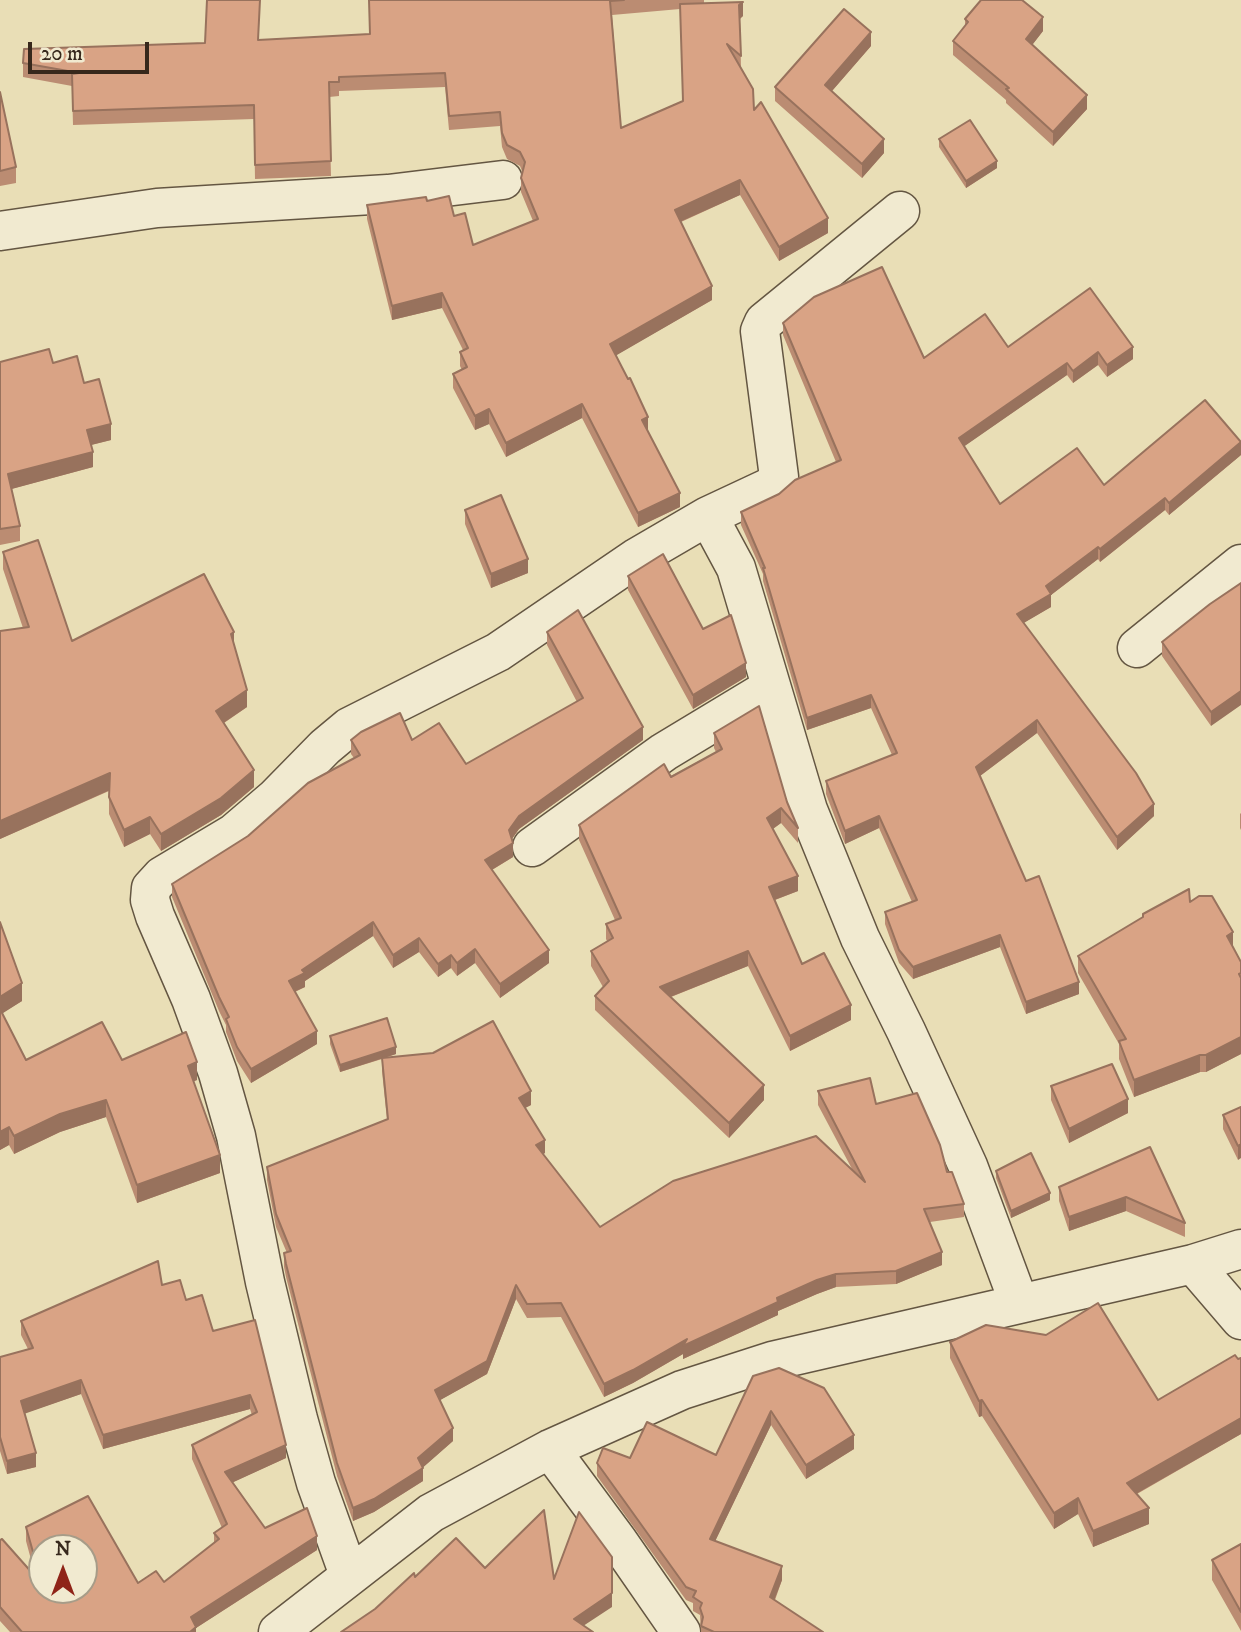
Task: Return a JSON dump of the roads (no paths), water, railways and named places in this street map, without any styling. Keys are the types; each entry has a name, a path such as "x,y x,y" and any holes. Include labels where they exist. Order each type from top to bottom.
{"street":[{"path":"0,231 157,208 388,194 503,180"},
{"path":"349,1575 316,1483 298,1419 265,1282 229,1111 206,1036 155,916 150,900 151,888 162,876 234,833 349,727 498,652 636,558 708,516 770,487 779,477 761,349 760,331 764,322 900,211"},
{"path":"708,516 736,568 808,810 860,938 968,1166 1019,1303"},
{"path":"1137,648 1241,564"},
{"path":"532,847 664,752 770,688"},
{"path":"278,1632 431,1513 550,1449 682,1390 772,1361 1194,1264 1241,1249"},
{"path":"1194,1264 1241,1320"},
{"path":"550,1449 681,1632"}]}
